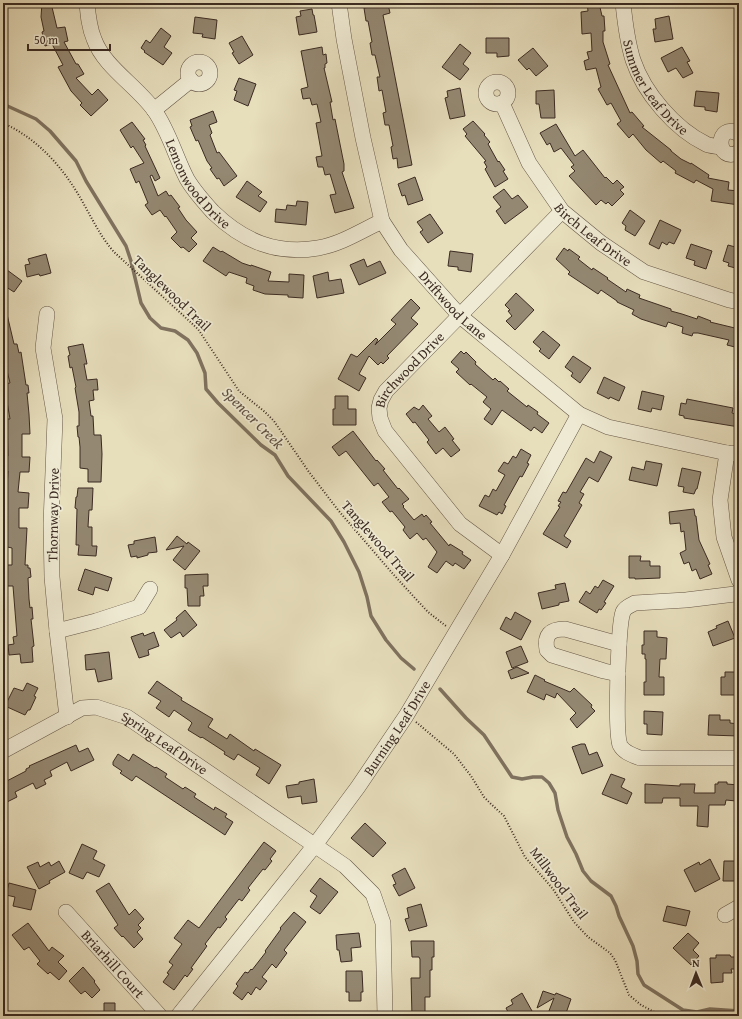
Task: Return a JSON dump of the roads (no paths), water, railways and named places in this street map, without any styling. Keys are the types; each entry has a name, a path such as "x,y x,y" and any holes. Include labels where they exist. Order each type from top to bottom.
{"street":[{"name":"Lemonwood Drive","path":"87,3 90,26 94,40 102,54 154,110 167,133 187,179 199,197 221,219 244,237 257,243 271,246 299,250 318,248 336,243 382,221"},
{"name":"Driftwood Lane","path":"339,3 344,39 363,138 382,221 401,250 460,316 579,414 608,427 733,453"},
{"name":"Summer Leaf Drive","path":"623,3 625,30 634,61 648,90 682,130 707,144 721,147 726,153 734,154 739,152"},
{"path":"154,110 190,80"},
{"name":"Birch Leaf Drive","path":"502,103 529,164 562,211 601,243 644,272 739,302"},
{"path":"721,147 721,139 726,133 733,131 739,134"},
{"name":"Birchwood Drive","path":"502,555 460,524 386,431 380,418 379,408 386,391 562,211"},
{"name":"Thornway Drive","path":"47,314 43,348 55,419 51,524 52,577 67,717"},
{"name":"Burning Leaf Drive","path":"178,1016 314,845 358,787 406,716 502,555 579,414"},
{"path":"733,453 720,500 724,537 739,580"},
{"path":"57,631 96,621 139,607 150,588"},
{"path":"739,592 735,594 686,600 635,603 628,606 623,611 619,644 618,674 618,736 621,746 629,754 640,758 739,758"},
{"path":"618,674 552,655 547,650 546,643 551,631 565,629 619,644"},
{"name":"Spring Leaf Drive","path":"3,751 82,708 96,707 127,717 345,866 373,894 383,923 385,1016"},
{"path":"725,915 739,907"},
{"name":"Briarhill Court","path":"66,912 160,1016"}],"waterway":[{"name":"Spencer Creek","path":"3,104 36,119 50,131 76,161 86,181 126,246 141,303 150,318 161,328 175,331 188,340 197,353 205,373 206,389 218,403 261,445 275,455 288,476 331,521 344,542 359,572 371,616 386,640 401,658 414,669"},
{"name":"Spencer Creek","path":"440,689 466,718 484,735 512,777 522,779 542,777 549,783 555,793 558,810 567,837 583,871 591,881 611,896 616,906 633,946 637,961 638,974 644,985 683,1010 697,1012 710,1009 739,1011"}]}
